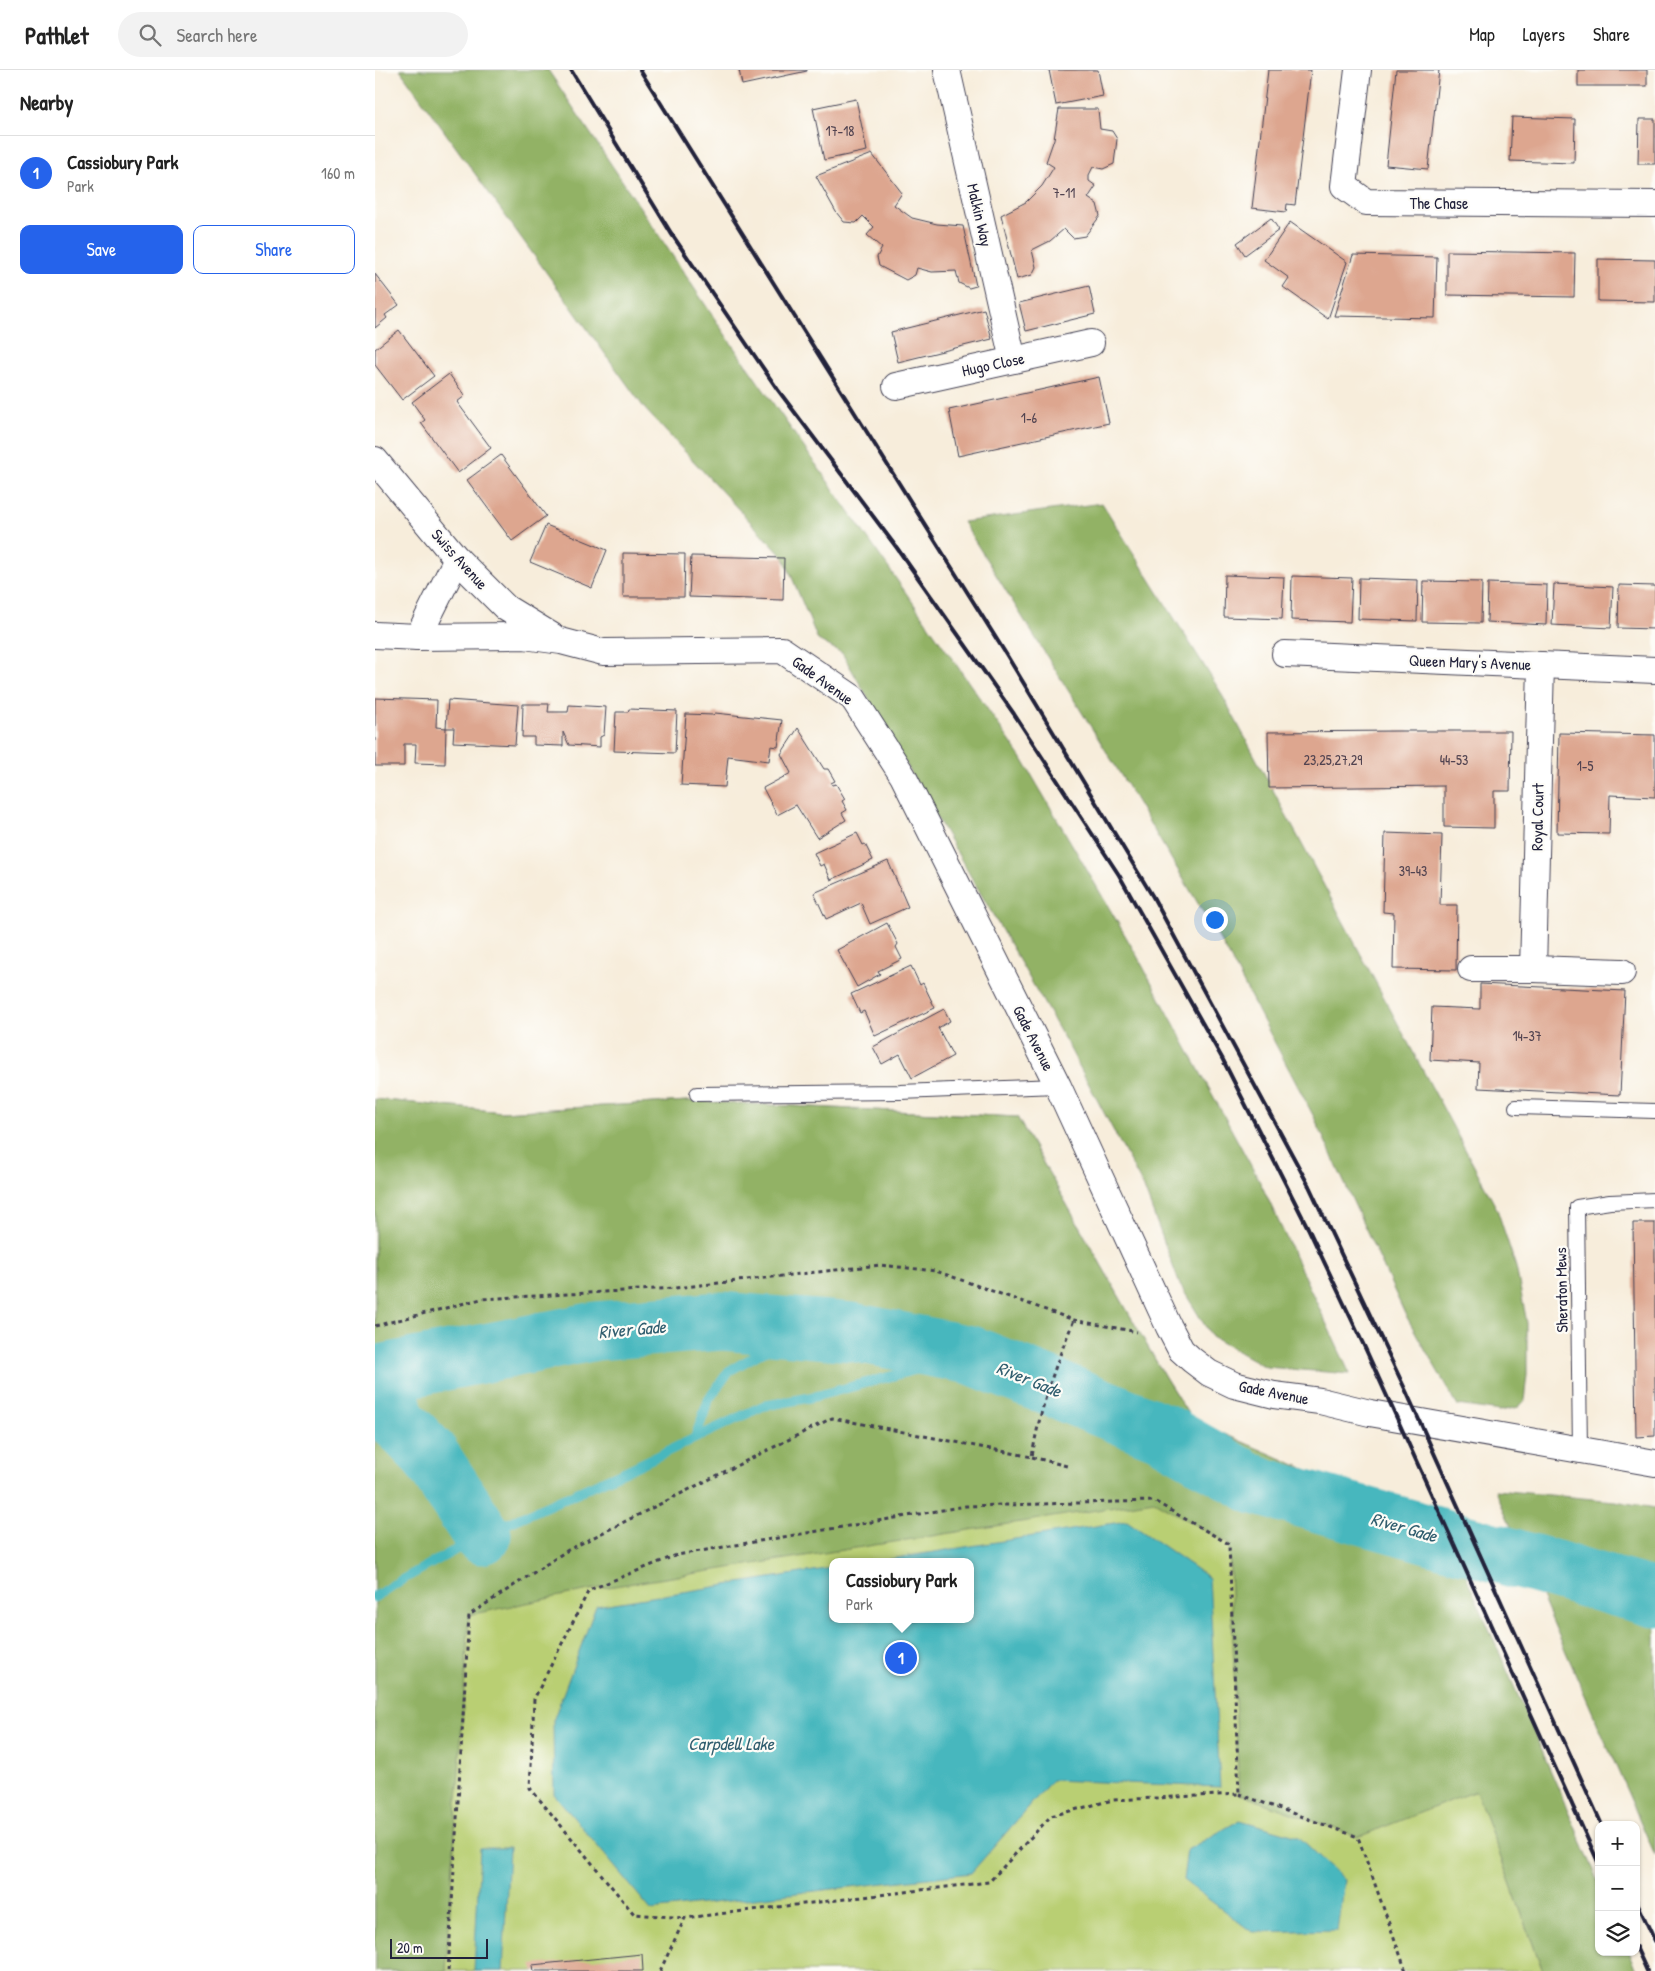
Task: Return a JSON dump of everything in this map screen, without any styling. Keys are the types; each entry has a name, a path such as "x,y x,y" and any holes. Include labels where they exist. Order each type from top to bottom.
{"street":[{"name":"Malkin Way","path":"947,70 1013,360"},
{"name":"The Chase","path":"1358,70 1345,186 1366,202 1655,204"},
{"name":"Hugo Close","path":"896,386 1091,343"},
{"name":"Swiss Avenue","path":"375,460 457,559 506,608 561,641"},
{"path":"418,637 457,559"},
{"name":"Gade Avenue","path":"375,635 418,637 524,636 561,641 603,652 782,650 853,698 903,776 1058,1086 1181,1350 1209,1373 1234,1385 1274,1395 1320,1401 1370,1413 1655,1463"},
{"name":"Queen Mary's Avenue","path":"1285,654 1655,670"},
{"name":"Royal Court","path":"1533,969 1541,665"},
{"path":"1471,968 1622,972"}],"lane":[{"path":"697,1094 900,1092 1058,1086"},
{"path":"1515,1107 1655,1111"},
{"name":"Sheraton Mews","path":"1580,1451 1577,1207 1610,1202 1655,1200"}],"path":[{"path":"375,1326 481,1299 675,1288 880,1265 936,1271 1074,1320 1146,1334 1169,1327"},
{"path":"1032,1457 1036,1434 1064,1344 1074,1320"},
{"path":"448,1971 469,1615 568,1550 833,1418 1032,1457 1067,1466"},
{"path":"1239,1794 1229,1544 1154,1501 966,1506 677,1555 589,1590 534,1699 530,1788 634,1914 685,1918 989,1882 1051,1816 1113,1800 1239,1794 1358,1837 1406,1971"},
{"path":"660,1971 685,1918"}],"green space":[{"path":"400,70 548,70 735,349 1021,757 1136,954 1261,1184 1350,1374 1266,1367 1212,1337 1180,1285 1144,1188 1068,1045 842,653 818,640 784,558 645,409"},
{"path":"1102,503 1220,691 1497,1209 1516,1267 1527,1323 1527,1375 1524,1401 1519,1407 1500,1411 1457,1405 1405,1314 1314,1117 1226,950 1116,767 963,522"},
{"path":"375,1099 502,1112 688,1101 1017,1117 1165,1377 1192,1420 1367,1496 1543,1971 375,1971"},
{"path":"375,1099 502,1112 688,1101 1017,1117 1165,1377 1192,1420 1367,1496 1378,1526 1453,1546 1595,1873 1595,1956 1631,1956 1637,1971 1543,1971 1476,1791 1358,1837 1239,1794 1229,1544 1154,1501 589,1590 469,1615 446,1971 375,1971"},
{"path":"1495,1490 1615,1501 1655,1508 1655,1855"}],"water":[{"name":"Carpdell Lake","path":"1127,1521 1209,1578 1220,1787 1052,1780 971,1873 651,1910 554,1794 553,1721 596,1606 829,1568 829,1623 974,1623 974,1558 897,1558"},
{"path":"1240,1820 1299,1837 1344,1880 1337,1930 1252,1932 1183,1880 1187,1850"},
{"path":"480,1848 509,1848 503,1971 474,1971"}],"building":[{"path":"739,70 807,70 807,71 742,85"},
{"path":"1049,70 1098,70 1103,96 1056,105"},
{"path":"1268,70 1311,70 1295,205 1287,204 1286,212 1252,208"},
{"path":"1396,70 1439,70 1428,169 1386,165"},
{"path":"1578,70 1647,70 1647,86 1578,86"},
{"path":"856,99 867,151 824,160 813,108"},
{"path":"1059,109 1098,109 1100,129 1112,131 1117,139 1114,164 1103,169 1093,167 1089,175 1089,181 1096,186 1088,198 1097,204 1100,216 1085,236 1073,238 1064,229 1050,241 1032,250 1036,267 1032,275 1017,279 1001,215 1026,202 1042,186 1054,167 1046,162 1054,139"},
{"path":"1512,117 1575,119 1574,163 1510,161"},
{"path":"1639,119 1655,119 1655,164 1638,164"},
{"path":"872,154 902,193 894,205 912,218 937,224 963,226 976,286 969,288 959,283 956,271 932,272 917,268 915,275 906,280 879,266 877,257 882,248 867,235 874,227 863,216 856,223 844,222 836,212 816,176"},
{"path":"1271,218 1279,230 1245,255 1237,243"},
{"path":"1290,222 1347,262 1328,319 1283,287 1289,278 1264,260"},
{"path":"1447,251 1575,253 1574,297 1447,295"},
{"path":"1353,255 1437,257 1435,318 1334,316"},
{"path":"1598,259 1655,260 1655,302 1598,301"},
{"path":"375,274 399,305 385,315 387,318 375,328"},
{"path":"1089,286 1095,314 1026,331 1019,303"},
{"path":"984,309 992,339 898,362 891,332"},
{"path":"399,330 434,376 402,400 375,365 375,349"},
{"path":"449,374 465,396 457,402 491,448 458,473 421,423 425,420 412,402"},
{"path":"1099,377 1109,423 958,456 949,410"},
{"path":"501,455 546,516 512,541 467,480"},
{"path":"546,525 607,550 592,588 530,562"},
{"path":"623,553 685,554 684,597 623,597"},
{"path":"691,556 784,558 783,600 689,597"},
{"path":"1225,575 1284,577 1282,619 1224,617"},
{"path":"1292,576 1352,578 1350,622 1291,620"},
{"path":"1359,578 1418,580 1417,621 1358,619"},
{"path":"1423,581 1482,582 1481,623 1422,622"},
{"path":"1488,583 1547,585 1546,625 1487,622"},
{"path":"1554,584 1613,587 1611,628 1552,625"},
{"path":"1619,585 1655,586 1655,629 1618,628"},
{"path":"375,698 437,700 436,727 446,728 445,764 415,763 416,744 404,744 404,766 375,766"},
{"path":"448,700 518,705 515,745 453,742 454,728 446,728"},
{"path":"523,704 549,704 548,712 568,712 569,705 606,707 604,735 600,737 600,747 569,745 563,732 563,746 534,745 534,737 522,737"},
{"path":"629,709 677,711 675,753 614,751 616,712 628,712"},
{"path":"715,713 782,720 778,747 771,746 769,761 728,756 725,787 681,785 686,714 713,715"},
{"path":"798,728 824,769 828,769 835,781 831,783 832,785 836,784 845,799 842,801 847,810 842,813 846,820 817,838 796,805 777,815 763,788 791,773 781,754"},
{"path":"1511,731 1510,791 1494,791 1494,828 1444,827 1444,786 1269,788 1268,732"},
{"path":"1559,733 1655,735 1655,797 1610,795 1609,834 1557,833"},
{"path":"857,833 873,860 831,880 824,864 820,866 814,853"},
{"path":"1385,833 1442,835 1440,905 1457,905 1456,970 1393,969 1394,913 1383,912"},
{"path":"888,861 908,907 870,924 861,903 826,919 814,893"},
{"path":"887,923 898,944 896,947 902,959 878,971 880,974 857,987 837,950"},
{"path":"911,966 920,985 923,983 935,1008 875,1036 864,1011 860,1013 851,994"},
{"path":"1480,984 1625,991 1620,1095 1478,1088 1479,1063 1430,1060 1432,1007 1480,1009"},
{"path":"944,1009 950,1021 938,1028 953,1056 912,1078 900,1054 882,1064 873,1047"},
{"path":"1633,1223 1655,1223 1655,1436 1636,1437"},
{"path":"642,1954 643,1971 533,1971 532,1965"}],"waterway":[{"name":"River Gade","path":"375,1375 596,1331 722,1321 852,1332 971,1355 1162,1432 1255,1485 1655,1598"},
{"path":"695,1438 709,1399 729,1371 804,1328"},
{"path":"375,1597 482,1535 630,1469 763,1406 813,1397 971,1355"},
{"path":"384,1374 396,1420 429,1454 482,1535"}],"railway":[{"path":"571,70 671,233 778,390 897,548 1014,714 1119,875 1222,1058 1308,1228 1366,1350 1595,1855"},
{"path":"640,70 1006,654 1153,897 1309,1186 1406,1391 1600,1821"},
{"path":"1640,1909 1655,1941"},
{"path":"1640,1956 1647,1971"}],"place":[{"name":"Cassiobury Park","path":"901,1658"}]}
